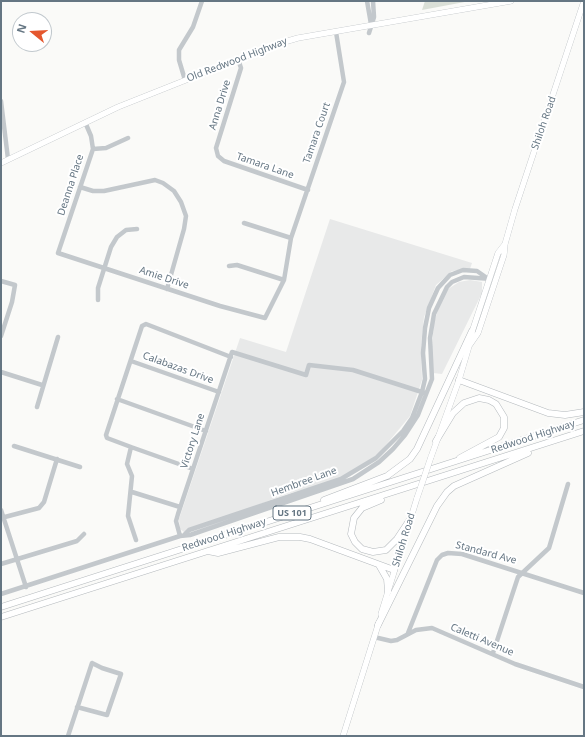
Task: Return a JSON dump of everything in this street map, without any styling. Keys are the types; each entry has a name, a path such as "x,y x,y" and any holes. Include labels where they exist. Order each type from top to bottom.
{"highway":[{"path":"294,513 388,476 406,464 417,449 472,331"},
{"path":"459,380 548,413 565,415 584,412"},
{"path":"436,441 453,413 468,401 479,398 489,400 498,405 503,414 504,428 495,441 436,469"},
{"name":"Redwood Highway","path":"1,607 436,469 584,420"},
{"name":"Redwood Highway","path":"1,617 584,431"},
{"path":"378,625 437,506 447,492 454,486 555,441"},
{"path":"409,488 362,508 354,518 351,534 355,542 362,549 372,552 382,552 391,546 410,518"},
{"path":"207,551 218,553 279,537 300,537 310,539 394,570"},
{"path":"379,565 387,579 388,591"}],"main road":[{"name":"Old Redwood Highway","path":"1,163 85,122 238,59 292,40 371,24 511,1"},
{"name":"Shiloh Road","path":"469,346 478,333 498,253 505,244 584,1"},
{"name":"Shiloh Road","path":"344,736 410,518 436,441 459,380 472,331 491,279"}],"street":[{"path":"185,80 179,60 179,50 193,27 202,1"},
{"path":"367,1 371,24"},
{"path":"369,33 374,17 373,1"},
{"name":"Tamara Court","path":"265,318 284,280 291,238 344,82 336,32"},
{"name":"Anna Drive","path":"218,156 216,148 241,68 238,59"},
{"path":"1,101 8,159"},
{"name":"Deanna Place","path":"58,253 93,149 91,136 85,122"},
{"path":"93,149 106,148 128,138"},
{"name":"Tamara Lane","path":"218,156 224,162 308,190"},
{"path":"80,187 93,191 104,191 155,180 163,183 174,191 181,202 186,216 184,229 167,289"},
{"path":"244,223 291,238"},
{"path":"98,300 98,288 117,237 126,230 137,229"},
{"name":"Amie Drive","path":"58,253 167,289 265,318"},
{"path":"228,266 237,265 284,280"},
{"name":"Hembree Lane","path":"424,393 425,380 423,353 425,328 429,308 438,288 450,275 463,270 477,271 491,279"},
{"name":"Hembree Lane","path":"1,594 183,535 189,530 341,480 353,473 376,458 402,430 412,418 432,379 430,338 434,314 447,287 452,282 464,277 491,279"},
{"path":"1,281 15,285 12,302 1,334"},
{"path":"193,469 107,438 106,435 117,399 144,324 231,354 306,374 309,365 353,370 424,393"},
{"path":"425,328 427,334 426,351 430,356"},
{"path":"37,407 42,385 58,337"},
{"name":"Victory Lane","path":"183,535 176,521 231,354"},
{"name":"Calabazas Drive","path":"131,361 219,392"},
{"path":"1,372 42,385"},
{"path":"117,399 206,431"},
{"path":"14,446 80,467"},
{"path":"131,447 127,464 132,476 132,492 128,504 128,516 136,540"},
{"path":"2,518 39,508 44,502 56,459"},
{"path":"493,653 516,584 522,572 541,557 549,548 568,484"},
{"path":"132,492 180,507"},
{"path":"1,510 2,518 26,587"},
{"path":"1,564 77,541 84,534"},
{"name":"Standard Ave","path":"408,633 437,560 442,555 448,553 462,554 584,593"},
{"name":"Caletti Avenue","path":"374,637 391,641 397,640 408,633 424,628 432,628 493,653 515,664 584,687"},
{"path":"68,736 77,707 92,663 121,674 107,715 77,707"}],"shaded area":[{"path":"425,1 470,1 422,10"},
{"path":"330,219 472,263 470,269 452,271 436,285 424,317 421,346 422,380 410,416 380,452 367,462 337,480 287,494 184,532 180,529 179,519 240,338 286,352"},
{"path":"470,280 482,282 482,293 442,374 433,373 432,347 434,322 440,304 448,289 459,282"}]}
